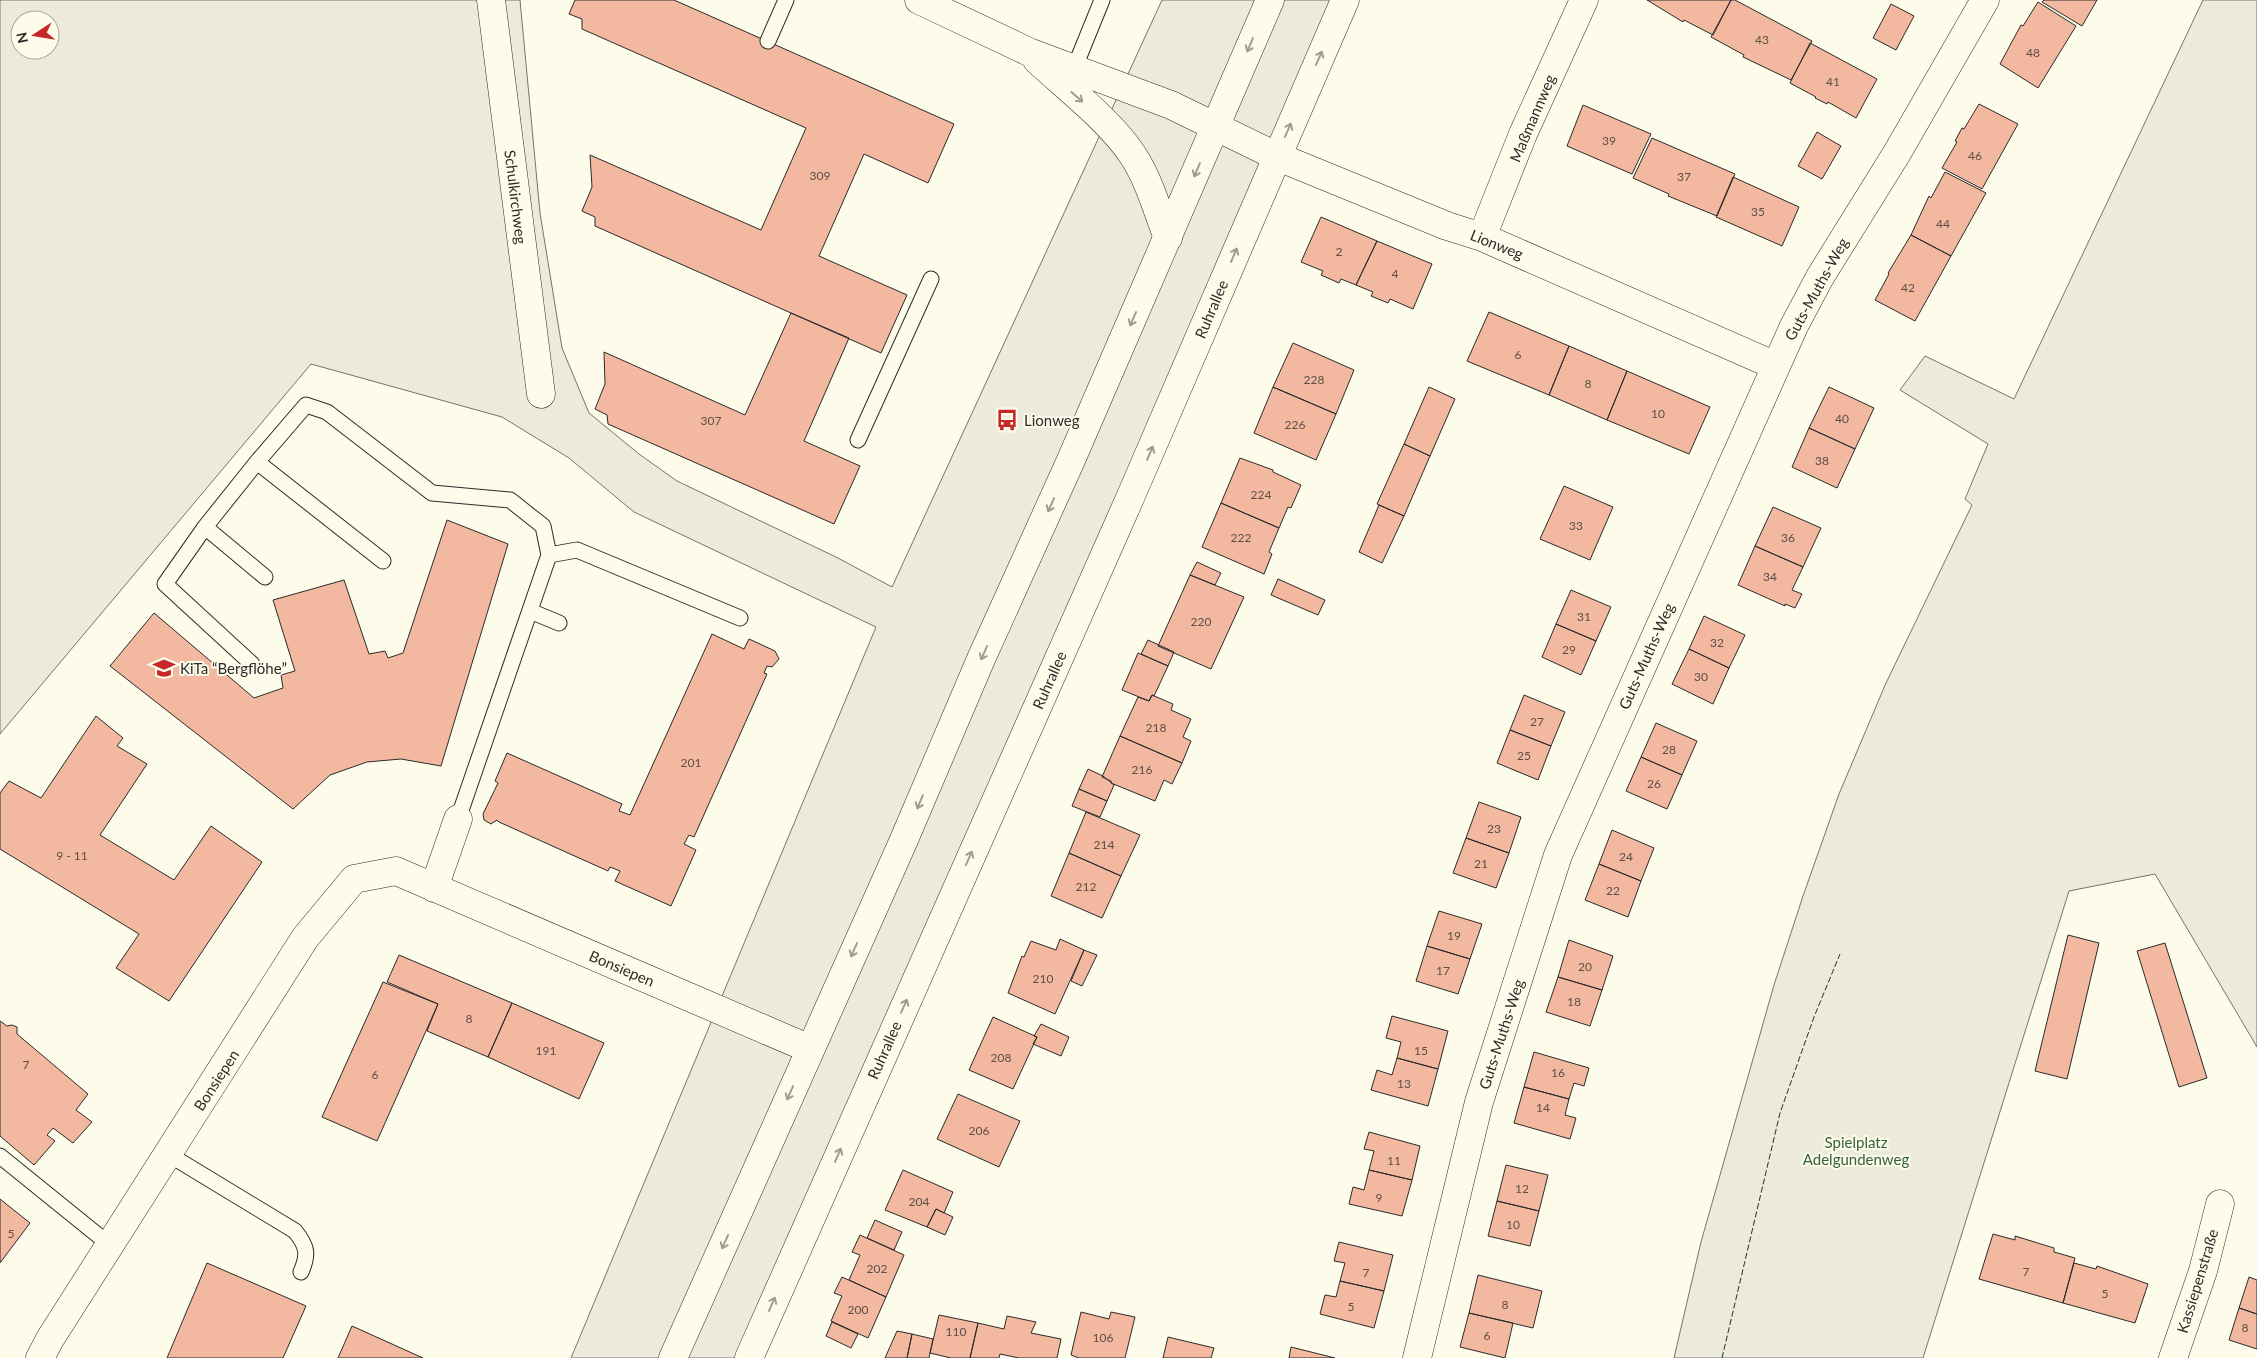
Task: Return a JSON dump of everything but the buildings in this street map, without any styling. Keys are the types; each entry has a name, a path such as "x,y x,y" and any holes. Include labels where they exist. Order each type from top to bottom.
{"street":[{"name":"Schulkirchweg","path":"491,0 541,394"},
{"path":"919,0 1029,52 1171,105 1216,125"},
{"path":"673,1358 1168,238 1270,0"},
{"name":"Ruhrallee","path":"748,1358 1130,498 1276,156 1345,0"},
{"name":"Maßmannweg","path":"1482,237 1523,134 1584,0"},
{"name":"Guts-Muths-Weg","path":"1417,1358 1479,1102 1558,855 1776,366 1820,277 1897,153 1985,0"},
{"path":"1029,52 1096,113 1132,153 1145,177 1168,238"},
{"name":"Lionweg","path":"1216,125 1276,156 1447,226 1482,237 1776,366"},
{"path":"434,888 458,819"},
{"name":"Bonsiepen","path":"40,1358 305,938 354,879 396,871 810,1048"},
{"name":"Kassiepenstraße","path":"2173,1358 2203,1271 2220,1204"}],"lane":[{"path":"768,41 786,0"},
{"path":"1074,69 1102,0"},
{"path":"858,440 930,279"},
{"path":"252,664 165,584 205,527 306,405 327,412 432,493 510,500 543,526 549,555 458,819"},
{"path":"257,462 383,561"},
{"path":"205,527 265,577"},
{"path":"549,555 576,550 740,618"},
{"path":"530,611 559,623"},
{"path":"168,1154 295,1231 305,1244 306,1261 301,1272"},
{"path":"0,1156 110,1245"}],"green space":[{"path":"0,0 520,0 540,213 562,348 589,413 639,454 677,481 838,558 892,587 1162,0 1343,0 747,1358 571,1358 876,627 634,512 569,458 502,417 311,364 0,734"},
{"name":"Spielplatz Adelgundenweg","path":"2203,0 2257,0 2257,1047 2155,874 2069,891 1923,1358 1674,1358 1701,1242 1774,985 1803,896 1839,794 1886,683 1972,505 1965,499 1988,444 1900,390 1925,356 2014,399"}],"fence":[{"path":"1722,1358 1780,1113 1814,1017 1840,954"}],"place":[{"name":"Lionweg","path":"1007,420"},
{"name":"KiTa “Bergflöhe”","path":"164,668"}]}
